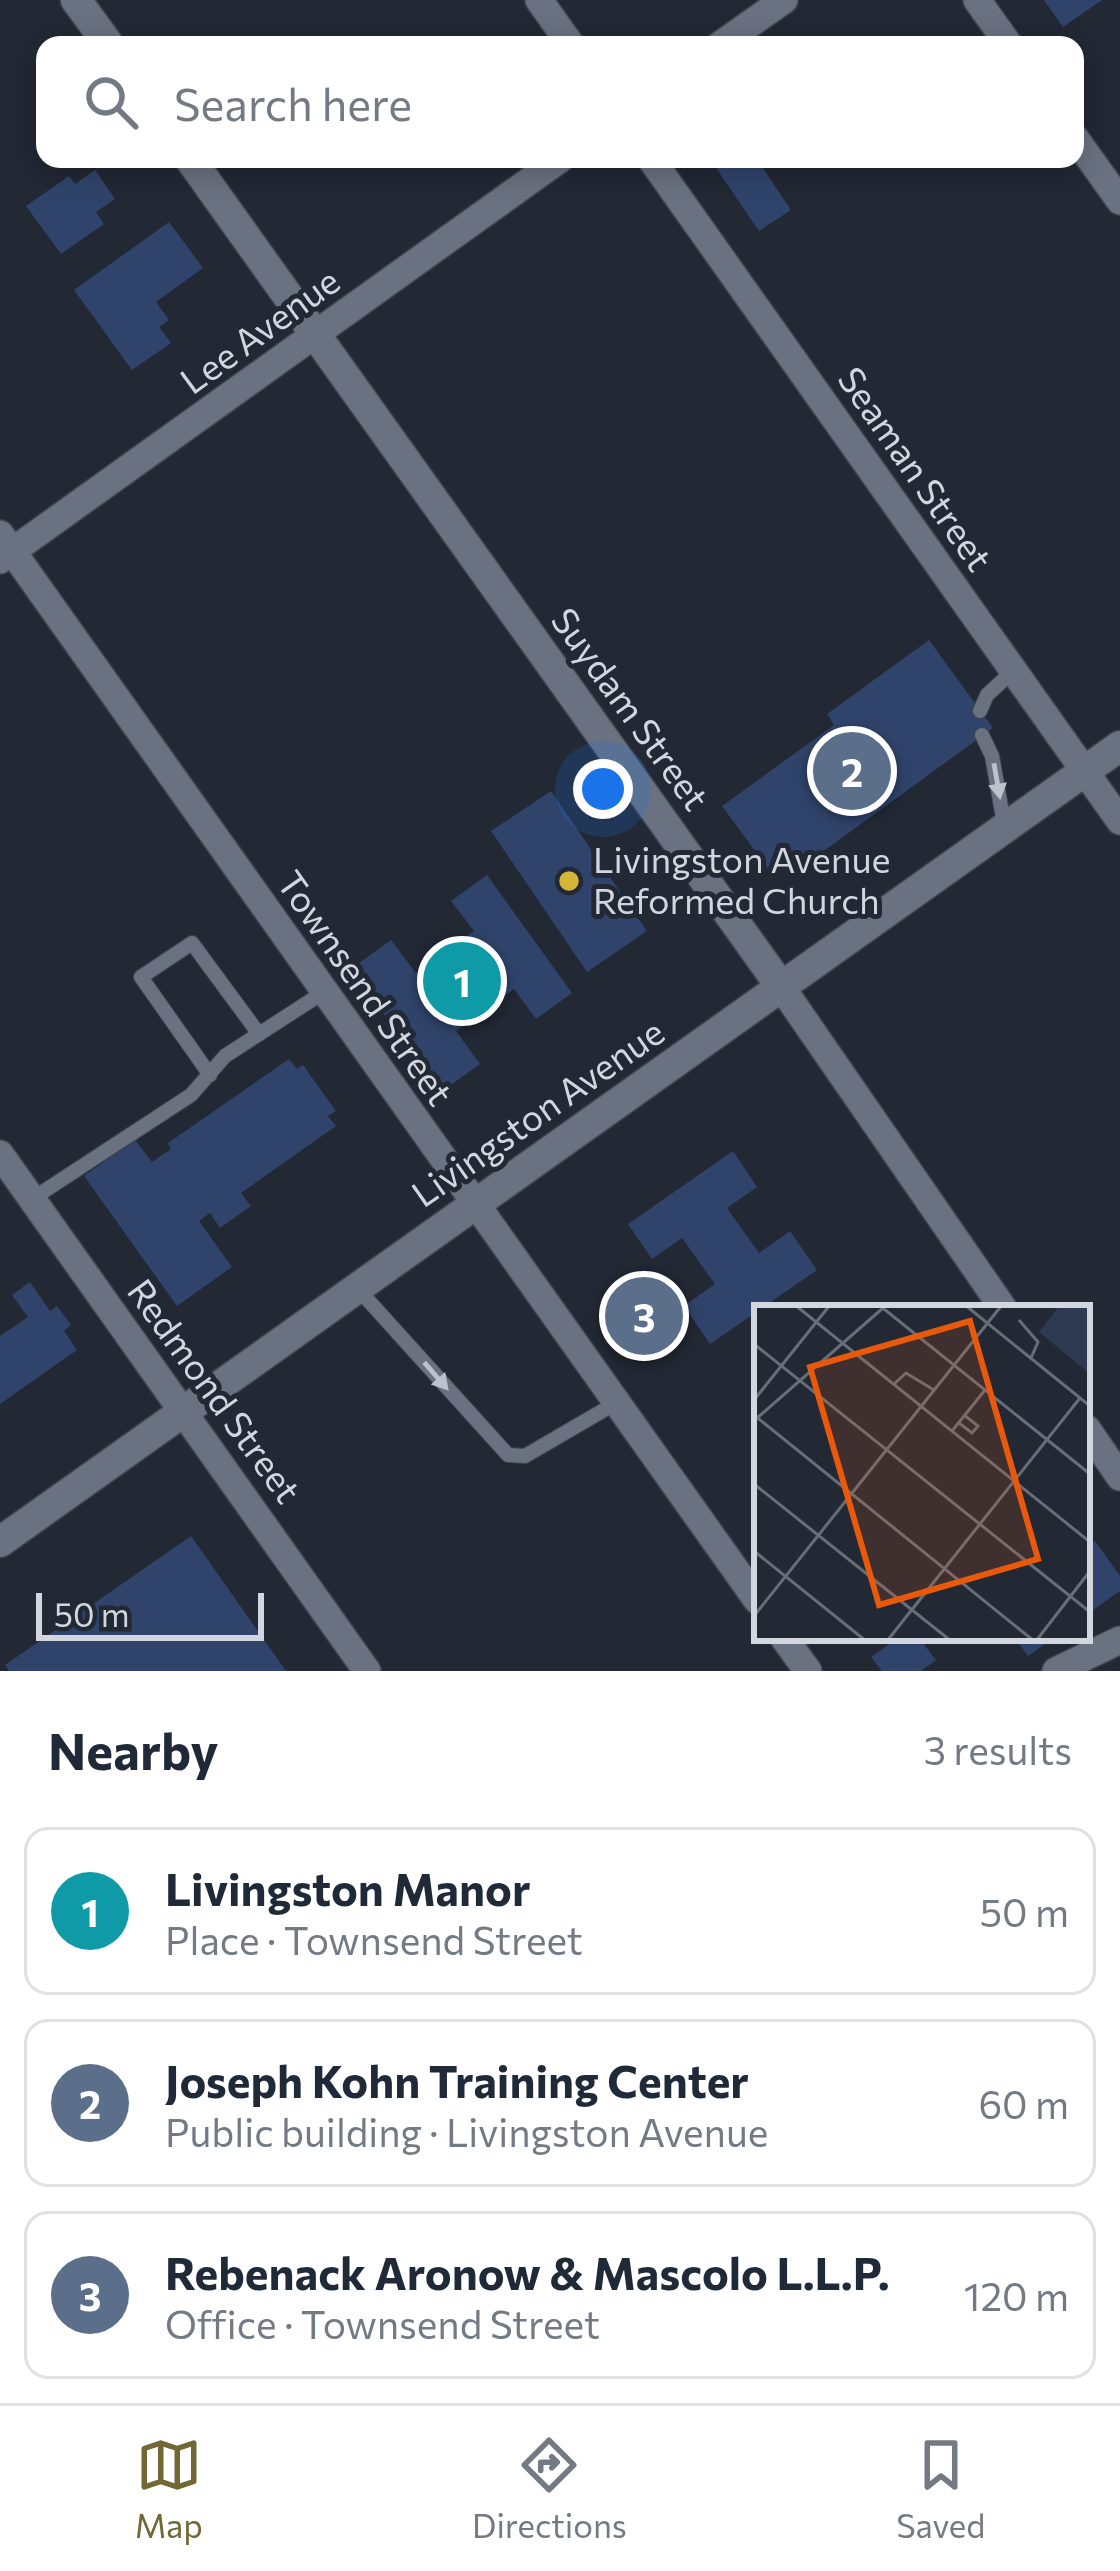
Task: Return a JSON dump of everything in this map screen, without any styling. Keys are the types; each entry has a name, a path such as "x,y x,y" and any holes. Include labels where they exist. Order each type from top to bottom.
{"main road":[{"path":"76,0 102,36"},
{"name":"Suydam Street","path":"196,168 782,988"},
{"name":"Livingston Avenue","path":"0,1543 1120,746"}],"street":[{"path":"539,0 565,36"},
{"path":"733,36 784,0"},
{"path":"976,0 1002,36"},
{"path":"1084,151 1120,201"},
{"name":"Lee Avenue","path":"4,548 316,336 548,168"},
{"name":"Seaman Street","path":"657,168 1120,821"},
{"name":"Townsend Street","path":"4,548 754,1596"},
{"name":"Suydam Street","path":"782,988 1001,1305"},
{"name":"Redmond Street","path":"0,1154 368,1671"},
{"path":"1090,1433 1120,1477"},
{"path":"1056,1671 1120,1640"},
{"path":"786,1641 808,1671"}],"lane":[{"path":"980,711 987,694 1013,671"},
{"path":"982,735 992,756 1005,829"},
{"path":"210,1075 141,977 192,943 260,1034"},
{"path":"32,1199 191,1095 225,1056 324,992"},
{"path":"358,1289 508,1455 525,1456 616,1403"}],"building":[{"path":"1044,0 1102,0 1063,27"},
{"path":"716,168 763,168 791,210 759,231"},
{"path":"95,170 115,199 96,212 104,224 61,254 26,206 69,176 75,184"},
{"path":"169,222 203,268 156,302 169,320 159,327 171,343 132,370 74,290"},
{"path":"929,640 993,728 792,874 783,862 770,871 722,806 834,725 827,714"},
{"name":"Livingston Avenue Reformed Church","path":"551,791 647,931 587,972 491,831"},
{"path":"487,875 572,993 536,1019 514,989 456,1031 480,1064 441,1092 351,969 391,940 416,973 474,931 451,901"},
{"path":"289,1059 297,1069 303,1065 336,1111 328,1116 336,1126 241,1193 251,1206 220,1228 210,1213 199,1221 232,1267 177,1306 84,1176 135,1140 152,1162 171,1149 168,1143"},
{"path":"733,1151 757,1187 727,1208 759,1253 790,1231 817,1270 766,1305 754,1305 754,1314 710,1344 684,1306 715,1284 682,1238 652,1259 628,1224"},
{"path":"30,1282 50,1311 57,1306 71,1325 64,1331 77,1350 0,1404 0,1336 28,1317 12,1295"},
{"path":"191,1536 286,1671 9,1671 5,1665"},
{"path":"1095,1541 1120,1576 1120,1591 1090,1612 1090,1545"},
{"path":"894,1641 921,1641 936,1660 921,1671 882,1671 871,1657"},
{"path":"1017,1641 1049,1641 1028,1656"}],"place":[{"name":"Joseph Kohn Training Center","path":"852,771"},
{"name":"Livingston Avenue Reformed Church","path":"569,881"},
{"name":"Livingston Manor","path":"462,981"},
{"name":"Rebenack Aronow & Mascolo L.L.P.","path":"644,1316"}]}
